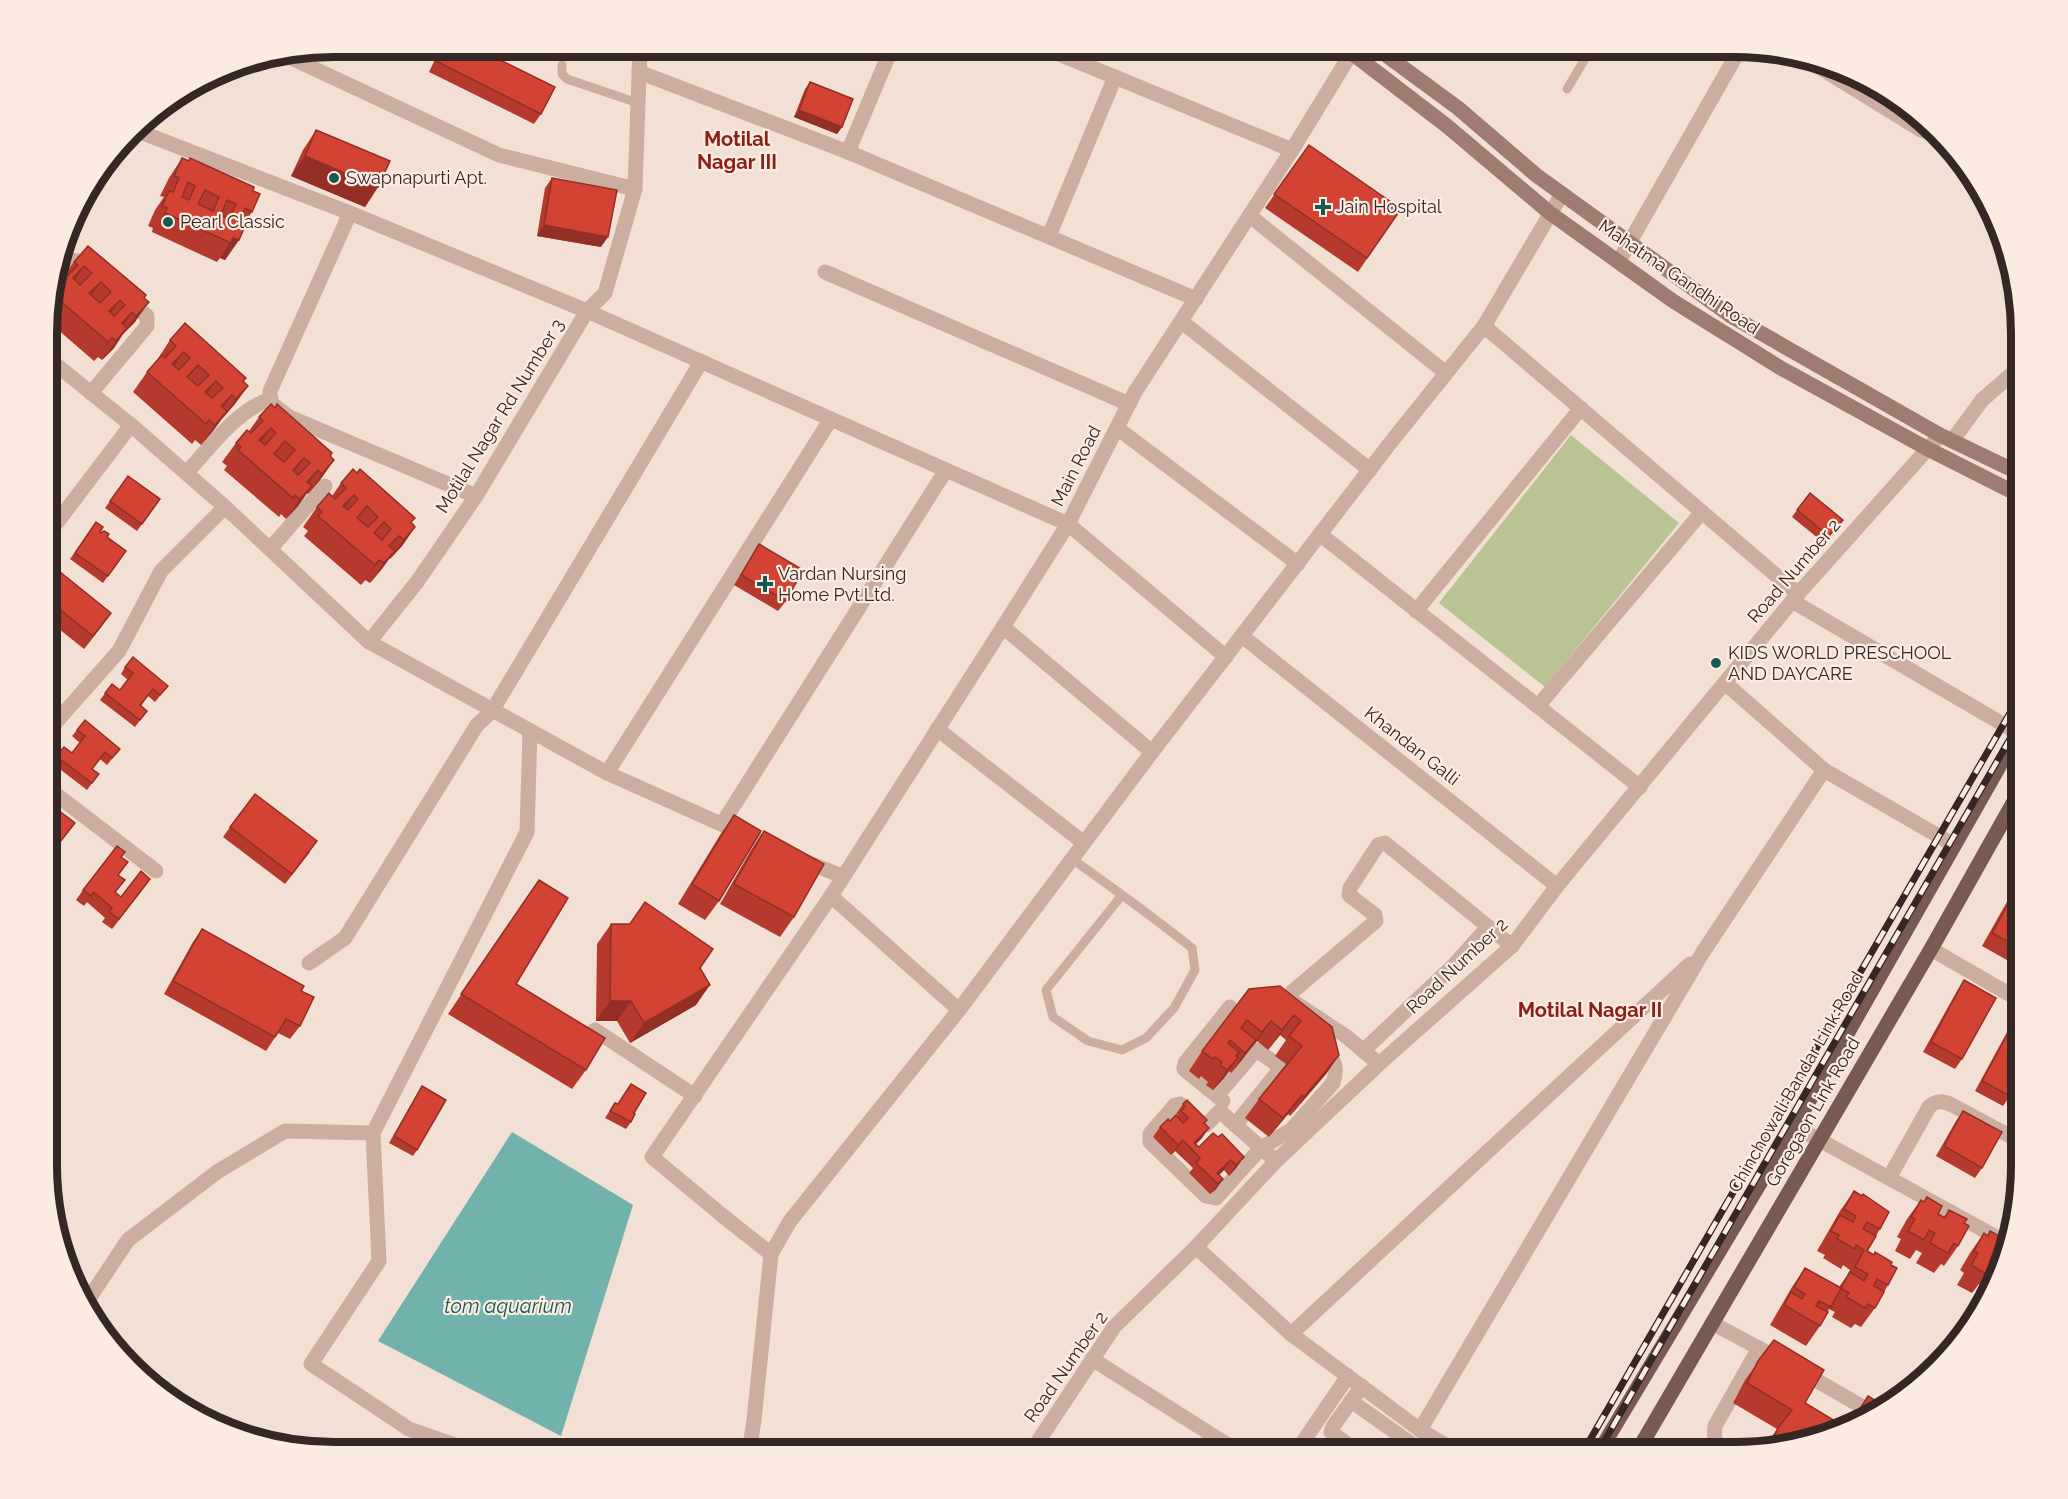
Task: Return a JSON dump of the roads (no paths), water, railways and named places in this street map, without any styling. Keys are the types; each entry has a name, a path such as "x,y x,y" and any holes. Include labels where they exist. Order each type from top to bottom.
{"main road":[{"name":"Mahatma Gandhi Road","path":"1360,57 1447,126 1550,213 1673,301 1779,367 1928,449 2011,491"},
{"name":"Mahatma Gandhi Road","path":"1389,57 1458,108 1536,175 1731,315 1946,438 2011,469"},
{"name":"Chinchowali Bandar Link Road","path":"1605,1442 1794,1126 2011,746"},
{"name":"Goregaon Link Road","path":"1643,1442 1931,949 2011,807"}],"street":[{"path":"640,57 636,189 605,293 587,311 1068,524 1226,657"},
{"path":"848,152 888,57"},
{"path":"1066,57 1292,150"},
{"name":"Main Road","path":"771,1254 652,1157 831,896 1068,524 1135,392 1292,150 1345,57"},
{"path":"1619,261 1735,57"},
{"path":"294,60 499,154 636,189"},
{"path":"639,72 848,152 1197,299"},
{"path":"1833,75 1921,130"},
{"path":"1049,236 1114,77"},
{"name":"Motilal Nagar Rd Number 3","path":"143,133 350,213 587,311 476,496 417,582 369,642"},
{"path":"751,1442 771,1254 790,1221 959,1010 1152,752 1484,326 1562,194"},
{"path":"350,213 270,391 271,404 289,417 476,496"},
{"path":"1250,216 1446,373"},
{"path":"65,268 71,260 82,262 98,275"},
{"path":"825,272 1130,404"},
{"path":"92,393 147,326 147,316 114,289"},
{"path":"1182,322 1370,470"},
{"path":"1484,326 1702,512 1795,598 2011,725"},
{"path":"309,963 345,939 477,725 492,711 701,362"},
{"path":"57,365 131,425 225,507 369,642 608,773 842,876"},
{"name":"Road Number 2","path":"1037,1442 1114,1327 1196,1247 1276,1161 1379,1064 1512,946 1557,886 1795,598 1928,449 1946,438 1982,400 2011,375"},
{"path":"186,473 244,412 259,402 271,399"},
{"path":"1416,611 1581,408"},
{"path":"608,773 831,419"},
{"path":"57,522 131,425"},
{"path":"1117,428 1298,564"},
{"path":"722,824 946,470"},
{"path":"270,549 325,486"},
{"path":"57,721 119,651 160,571 225,507"},
{"path":"1538,706 1702,512"},
{"path":"1321,535 1640,787"},
{"path":"1003,627 1152,752"},
{"name":"Khandan Galli","path":"1242,636 1557,886"},
{"path":"1725,683 1824,770 1954,845"},
{"path":"937,729 1084,843"},
{"path":"447,1442 410,1429 311,1365 379,1261 373,1133 527,832 530,731"},
{"path":"1420,1430 1703,952 1824,770"},
{"path":"57,795 156,871"},
{"path":"1379,1064 1347,1037 1291,1000 1292,992 1376,921 1375,915 1349,895 1350,888 1378,845 1385,843 1512,946"},
{"path":"831,896 959,1010"},
{"path":"1363,1051 1453,966 1488,927"},
{"path":"1931,949 2011,995"},
{"path":"1292,1334 1703,952"},
{"path":"1230,1007 1185,1063 1184,1070 1218,1104 1235,1125 1276,1161"},
{"path":"595,1030 695,1096"},
{"path":"1235,1125 1277,1072 1278,1065 1256,1050 1206,1125 1180,1104 1175,1105 1150,1134 1150,1142 1206,1196 1215,1198 1261,1148 1291,1130 1333,1083 1336,1074 1335,1061 1323,1043 1314,1037"},
{"path":"1889,1178 1933,1102 1940,1101 1952,1105 2011,1137"},
{"path":"1794,1126 2001,1240"},
{"path":"90,1296 128,1240 217,1172 285,1131 373,1133"},
{"path":"1196,1247 1292,1334 1420,1430 1440,1442"},
{"path":"1712,1323 1866,1408"},
{"path":"1716,1442 1713,1435 1715,1426 1759,1348"},
{"path":"1092,1359 1223,1442"},
{"path":"1303,1442 1348,1376"},
{"path":"1344,1442 1331,1432 1362,1386"},
{"path":"1351,1401 1409,1442"}],"lane":[{"path":"1567,89 1586,57"},
{"path":"562,65 562,74 567,79 638,103"},
{"path":"1072,859 1122,895 1192,948 1195,970 1174,1008 1146,1038 1122,1050 1088,1041 1053,1017 1046,990 1122,895"}],"water":[{"name":"tom aquarium","path":"512,1132 633,1205 561,1436 378,1341"}],"railway":[{"path":"1589,1442 2011,711"},
{"path":"1604,1442 2011,737"}],"place":[{"name":"Swapnapurti Apt.","path":"334,178"},
{"name":"Jain Hospital","path":"1323,207"},
{"name":"Pearl Classic","path":"168,222"},
{"name":"Vardan Nursing Home Pvt.Ltd.","path":"765,584"},
{"name":"KIDS WORLD PRESCHOOL AND DAYCARE","path":"1716,663"}],"district":[{"name":"Motilal Nagar III","path":"737,150"},
{"name":"Motilal Nagar II","path":"1590,1010"}]}
